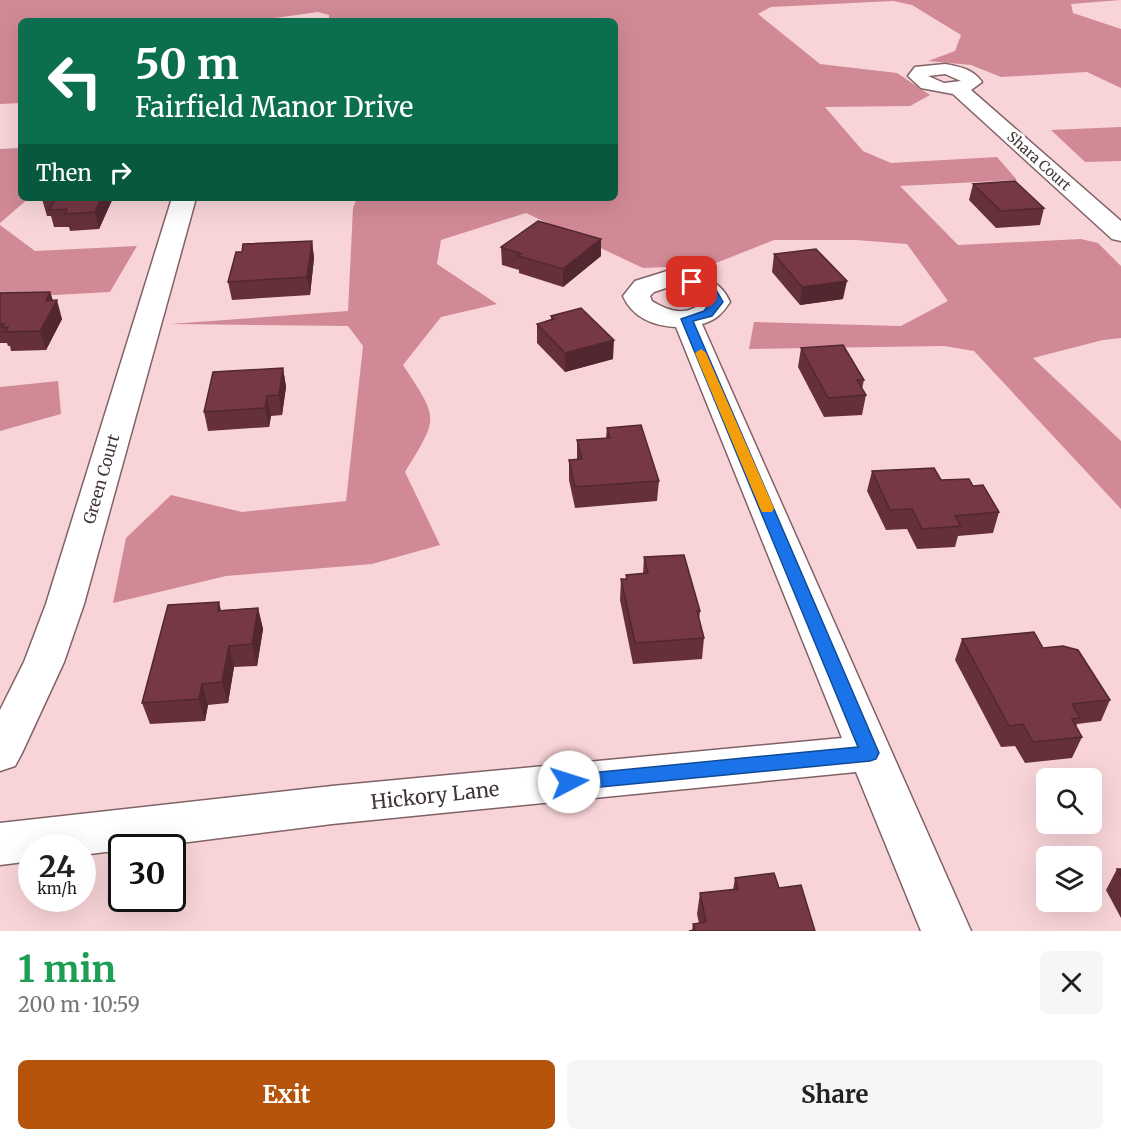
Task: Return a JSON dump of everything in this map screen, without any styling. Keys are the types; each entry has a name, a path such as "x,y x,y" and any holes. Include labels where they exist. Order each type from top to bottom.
{"street":[{"name":"Shara Court","path":"957,88 1121,234"},
{"name":"Green Court","path":"0,753 44,662 65,604 183,201"},
{"path":"686,319 946,931"},
{"name":"Hickory Lane","path":"0,844 332,805 870,753"}],"shaded area":[{"path":"0,0 1121,0 1071,4 1073,13 1121,29 1121,88 1087,72 1001,77 971,65 928,61 955,51 961,35 912,5 893,1 771,7 758,14 820,64 897,73 930,95 910,106 825,107 863,151 891,163 997,157 1017,180 900,186 958,245 1081,239 1098,243 1121,266 1121,338 1103,340 1033,358 1121,441 1121,509 974,351 944,346 749,349 754,322 901,326 948,301 907,244 856,240 774,240 711,265 643,268 526,213 441,240 437,264 497,304 441,317 403,365 423,397 430,418 424,439 405,472 440,545 372,564 226,576 113,603 126,538 171,495 242,512 346,501 363,346 348,326 170,324 348,311 353,208 356,201 618,201 618,18 329,18 329,15 318,12 275,18 18,18 18,103 0,104"},
{"path":"1121,127 1121,161 1085,162 1051,130"},
{"path":"18,148 18,201 26,201 0,223 0,149"},
{"path":"0,225 35,251 137,246 110,292 0,298"},
{"path":"58,381 61,414 0,431 0,387"}],"building":[{"path":"1015,181 1044,208 1001,211 973,184"},
{"path":"54,201 100,201 95,212 65,214 67,209 49,210"},
{"path":"538,221 601,239 563,269 518,256 521,254 501,247"},
{"path":"312,241 307,277 228,282 236,252 242,252 243,244"},
{"path":"816,249 847,281 802,287 774,254"},
{"path":"50,292 46,301 57,300 40,331 5,332 8,327 1,327 4,324 0,324 0,293"},
{"path":"581,308 614,340 565,353 537,324 554,319 551,316"},
{"path":"843,345 864,380 857,380 866,395 828,398 801,348"},
{"path":"283,368 279,395 267,396 265,408 204,412 213,372"},
{"path":"641,425 659,481 575,487 569,460 582,459 577,440 610,438 607,428"},
{"path":"934,468 941,480 969,479 973,486 983,485 999,512 955,516 961,526 922,529 912,509 890,510 872,471"},
{"path":"684,555 700,611 697,611 704,638 635,643 621,579 627,579 626,575 648,573 644,557"},
{"path":"219,602 218,611 258,608 252,644 229,646 222,682 202,684 199,699 142,703 168,605"},
{"path":"1034,632 1043,648 1063,646 1078,650 1110,700 1072,704 1080,718 1072,719 1082,737 1033,742 1023,724 1009,726 962,639"},
{"path":"774,873 779,888 801,885 815,931 689,931 695,930 693,924 706,922 700,893 738,889 735,878"}],"slow traffic":[{"path":"701,353 767,508"}],"route":[{"path":"569,782 870,753 686,319 708,313 717,302 711,290 692,282"}]}
